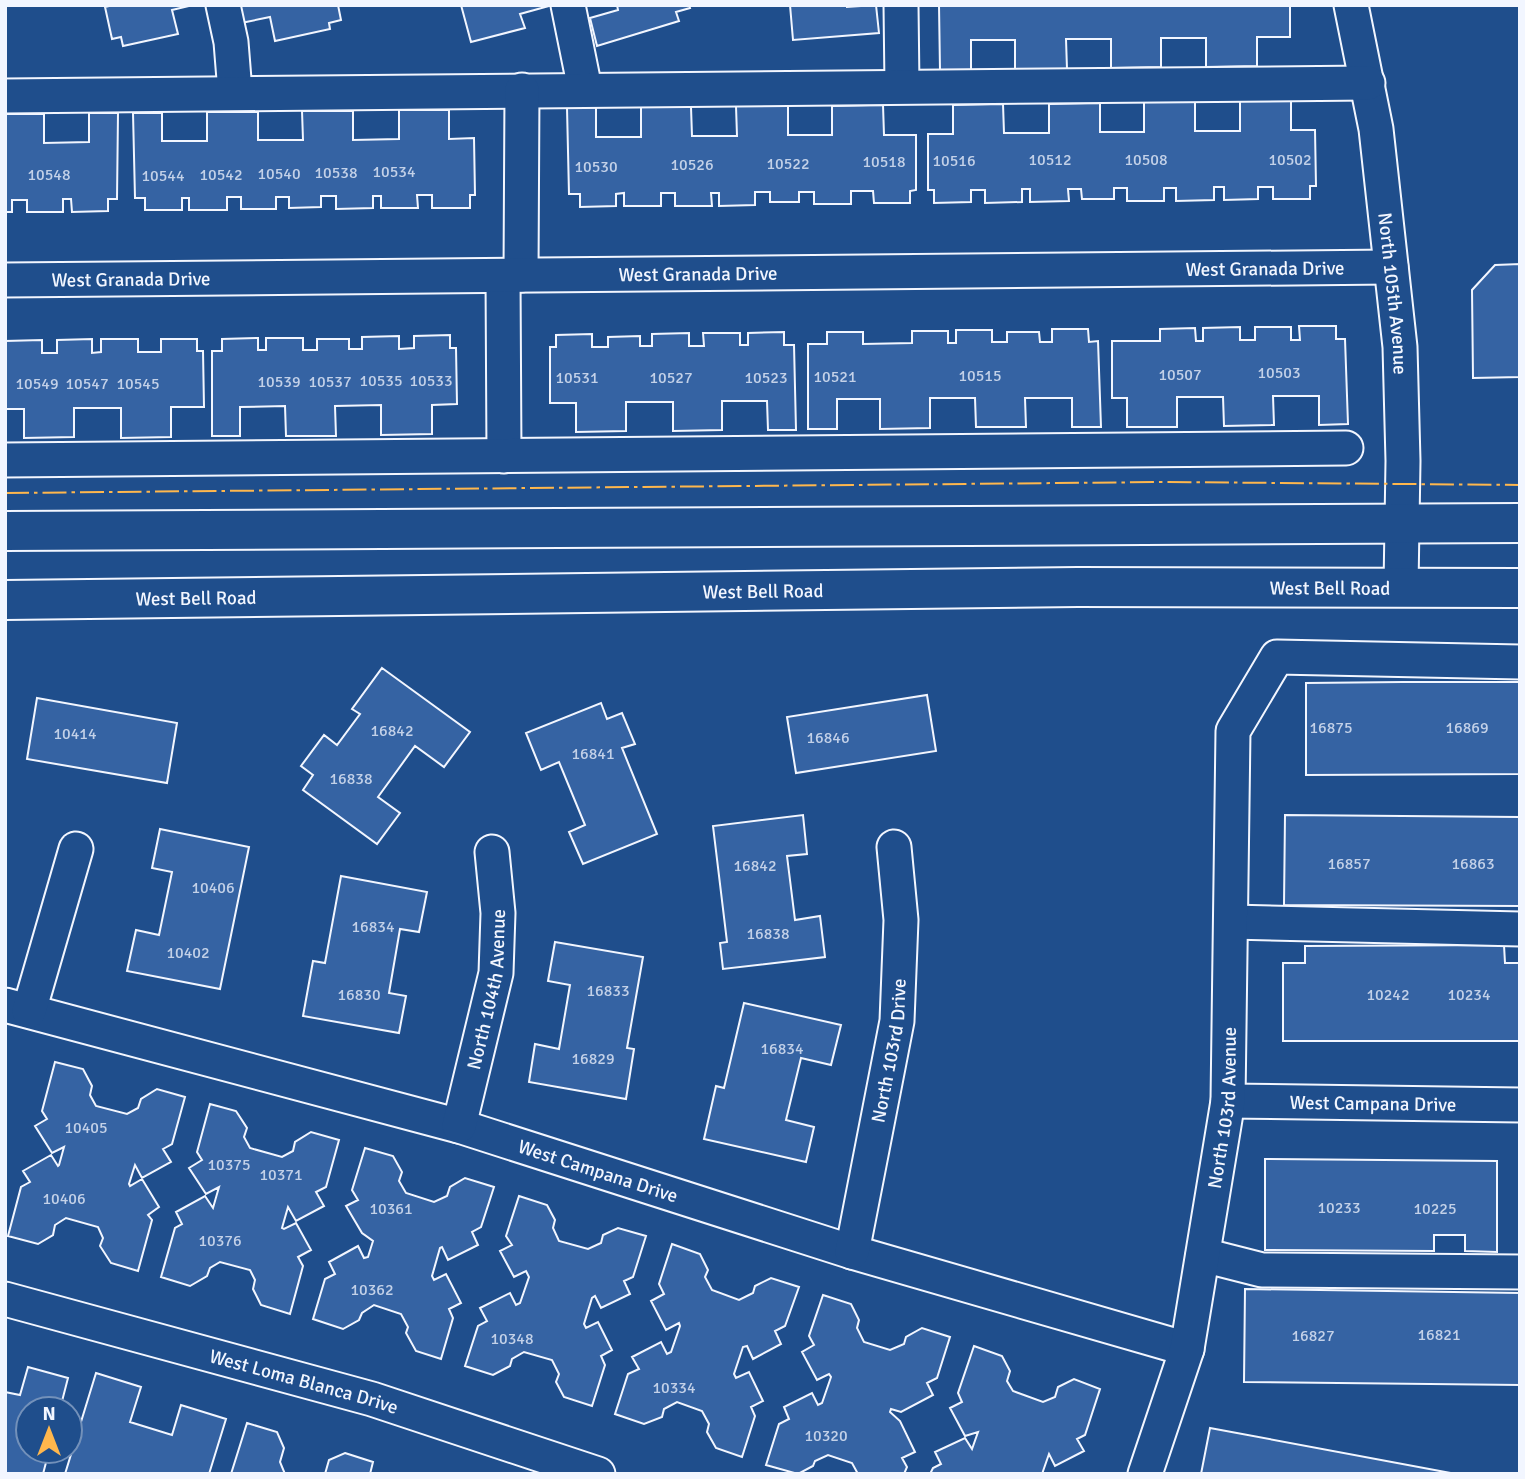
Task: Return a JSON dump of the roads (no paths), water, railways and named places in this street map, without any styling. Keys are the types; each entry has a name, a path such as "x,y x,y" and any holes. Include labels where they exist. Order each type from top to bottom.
{"main road":[{"path":"5,531 1520,523"},
{"name":"West Bell Road","path":"5,600 1078,587 1520,588"}],"street":[{"path":"223,5 230,42 234,92"},
{"path":"568,5 585,89"},
{"path":"901,5 902,86"},
{"name":"North 105th Avenue","path":"1351,5 1376,129 1399,347 1403,461 1401,587"},
{"path":"5,96 1368,83"},
{"path":"504,456 522,90"},
{"name":"West Granada Drive","path":"5,280 1391,267"},
{"path":"5,460 1346,448"},
{"name":"North 103rd Avenue","path":"1145,1474 1187,1349 1228,1101 1233,731 1278,657 1520,662"},
{"name":"North 103rd Drive","path":"852,1252 897,1021 901,920 894,847"},
{"path":"17,1008 76,849"},
{"name":"North 104th Avenue","path":"459,1126 496,973 498,913 492,852"},
{"path":"1231,922 1520,929"},
{"name":"West Campana Drive","path":"17,1008 459,1126 852,1252 1187,1349"},
{"name":"West Campana Drive","path":"1228,1101 1520,1105"},
{"path":"1203,1255 1262,1270 1520,1272"},
{"name":"West Loma Blanca Drive","path":"5,1299 372,1399 598,1474"}]}
